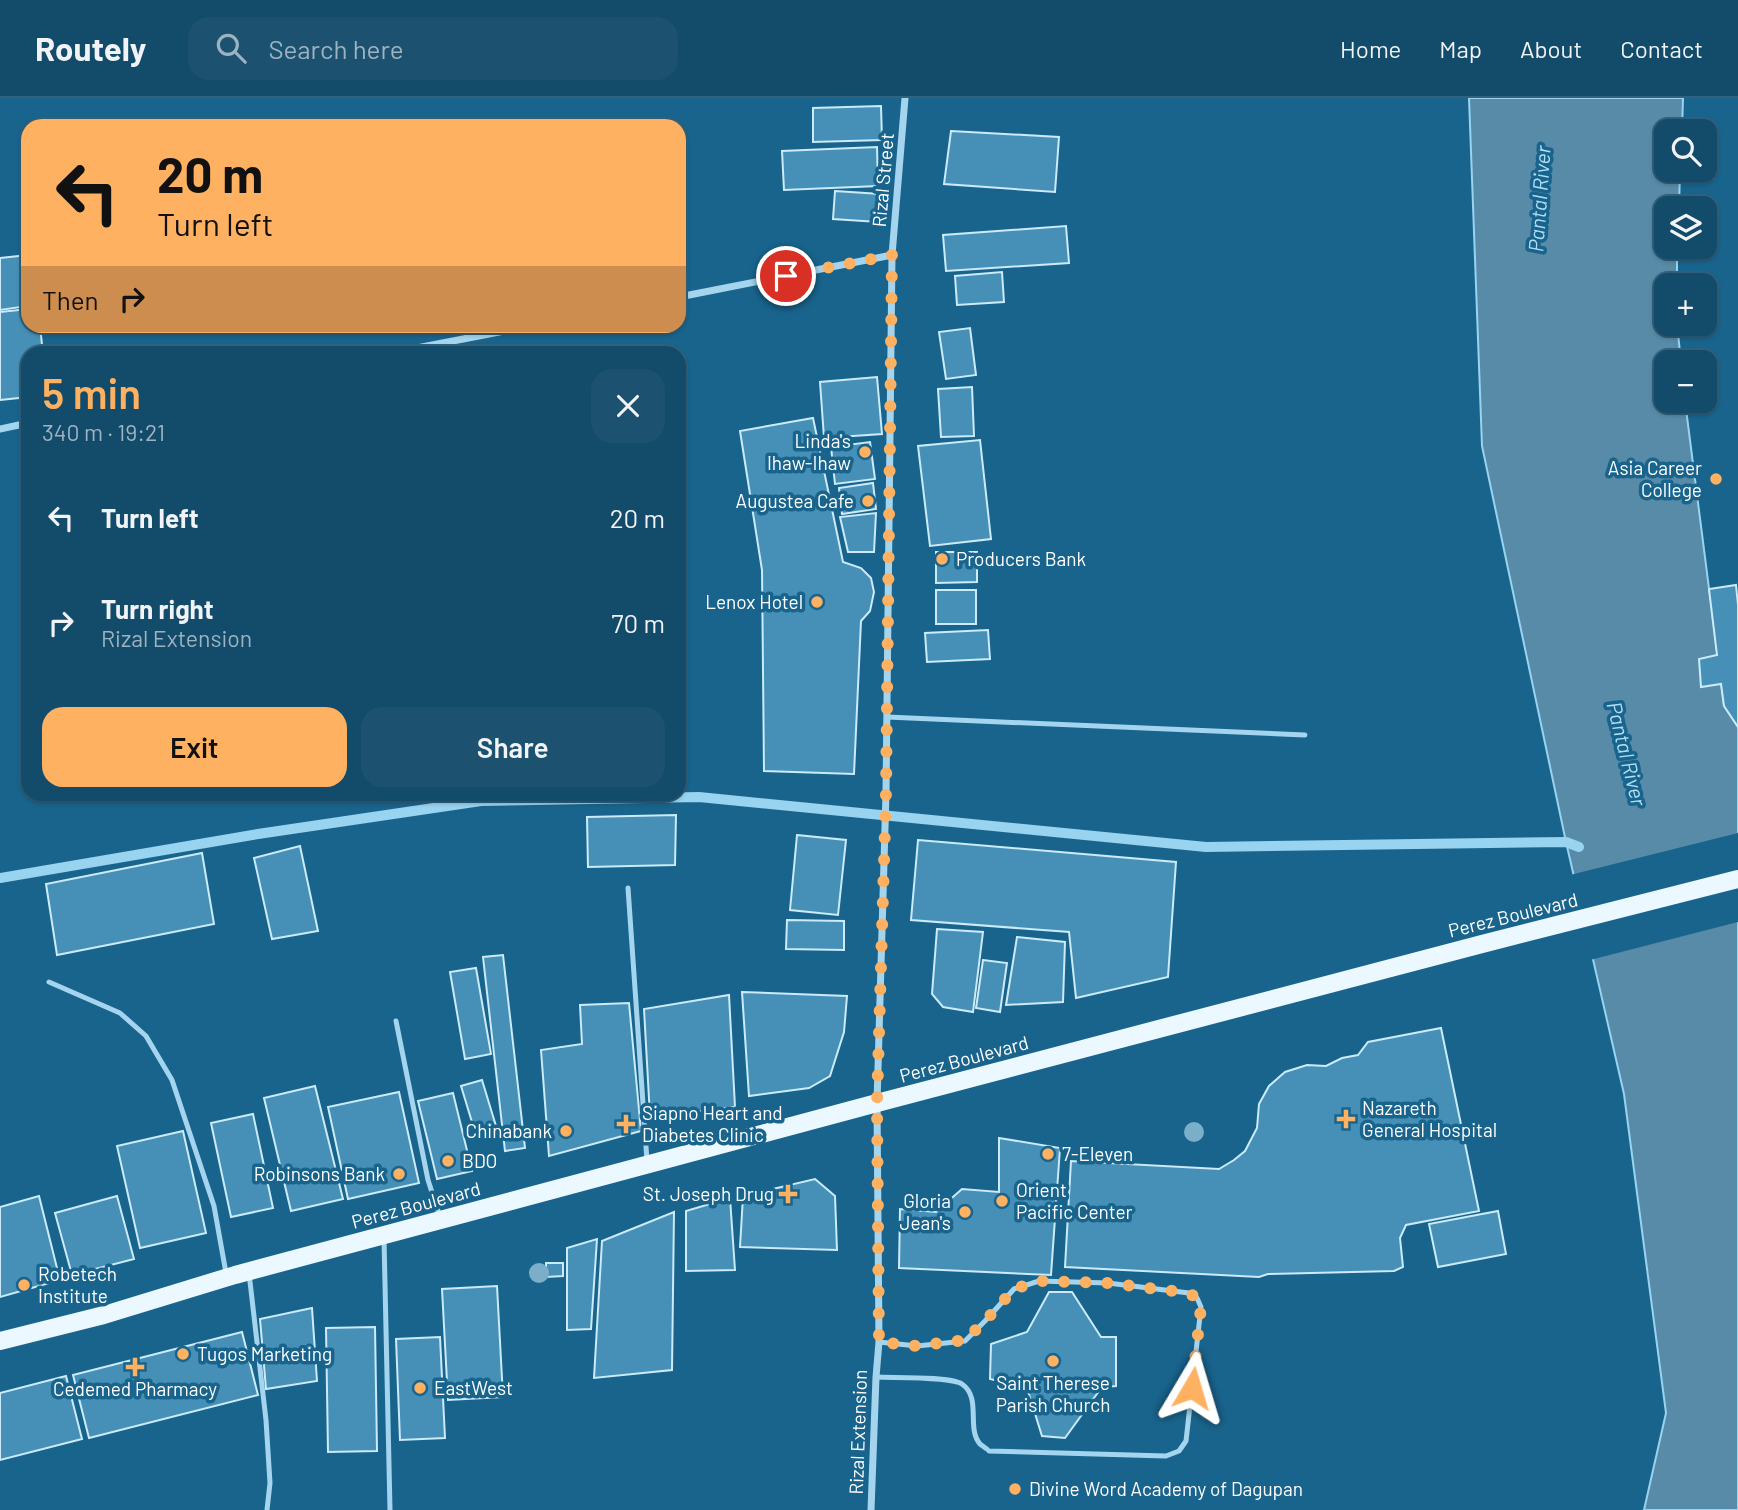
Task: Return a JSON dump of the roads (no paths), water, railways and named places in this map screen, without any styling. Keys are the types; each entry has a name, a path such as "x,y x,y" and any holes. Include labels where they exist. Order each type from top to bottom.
{"main road":[{"name":"Perez Boulevard","path":"0,1341 104,1315 248,1272 877,1103 1738,879"}],"street":[{"name":"Rizal Street","path":"877,1103 886,793 892,255 905,98"},
{"path":"686,295 892,255"},
{"path":"427,346 494,333"},
{"path":"0,429 21,424"},
{"name":"Rizal Extension","path":"871,1510 879,1342 877,1103"}],"lane":[{"path":"887,717 1305,735"},
{"path":"628,888 647,1165"},
{"path":"49,982 120,1013 146,1036 172,1080 214,1206 227,1278"},
{"path":"396,1021 428,1180 440,1220"},
{"path":"384,1236 390,1510"},
{"path":"248,1272 266,1420 270,1483 267,1510"},
{"path":"876,1377 961,1383 971,1394 975,1435 989,1451 1166,1456 1179,1451 1186,1441 1201,1307 1197,1298 1189,1293 1108,1283 1039,1281 1014,1289 965,1340 917,1346 879,1342"}],"water":[{"name":"Pantal River","path":"1469,98 1683,98 1682,119 1654,119 1654,182 1680,182 1679,196 1654,196 1654,259 1677,259 1677,273 1654,273 1654,336 1678,336 1680,350 1654,350 1654,413 1687,413 1724,706 1738,727 1738,1510 1644,1510 1666,1413 1624,1094 1566,842 1482,446"}],"waterway":[{"path":"686,797 1206,847 1566,842 1579,847"},
{"path":"0,878 258,834 481,801"}],"place":[{"name":"Linda's Ihaw-Ihaw","path":"865,452"},
{"name":"Asia Career College","path":"1716,479"},
{"name":"Augustea Cafe","path":"868,501"},
{"name":"Producers Bank","path":"942,559"},
{"name":"Lenox Hotel","path":"817,602"},
{"name":"Nazareth General Hospital","path":"1346,1119"},
{"name":"Siapno Heart and Diabetes Clinic","path":"626,1124"},
{"name":"Chinabank","path":"566,1131"},
{"name":"7-Eleven","path":"1048,1154"},
{"name":"BDO","path":"448,1161"},
{"name":"Robinsons Bank","path":"399,1174"},
{"name":"St. Joseph Drug","path":"788,1194"},
{"name":"Orient Pacific Center","path":"1002,1201"},
{"name":"Gloria Jean's","path":"965,1212"},
{"name":"Robetech Institute","path":"24,1285"},
{"name":"Tugos Marketing","path":"183,1354"},
{"name":"Saint Therese Parish Church","path":"1053,1361"},
{"name":"Cedemed Pharmacy","path":"135,1367"},
{"name":"EastWest","path":"420,1388"},
{"name":"Divine Word Academy of Dagupan","path":"1015,1489"}]}
